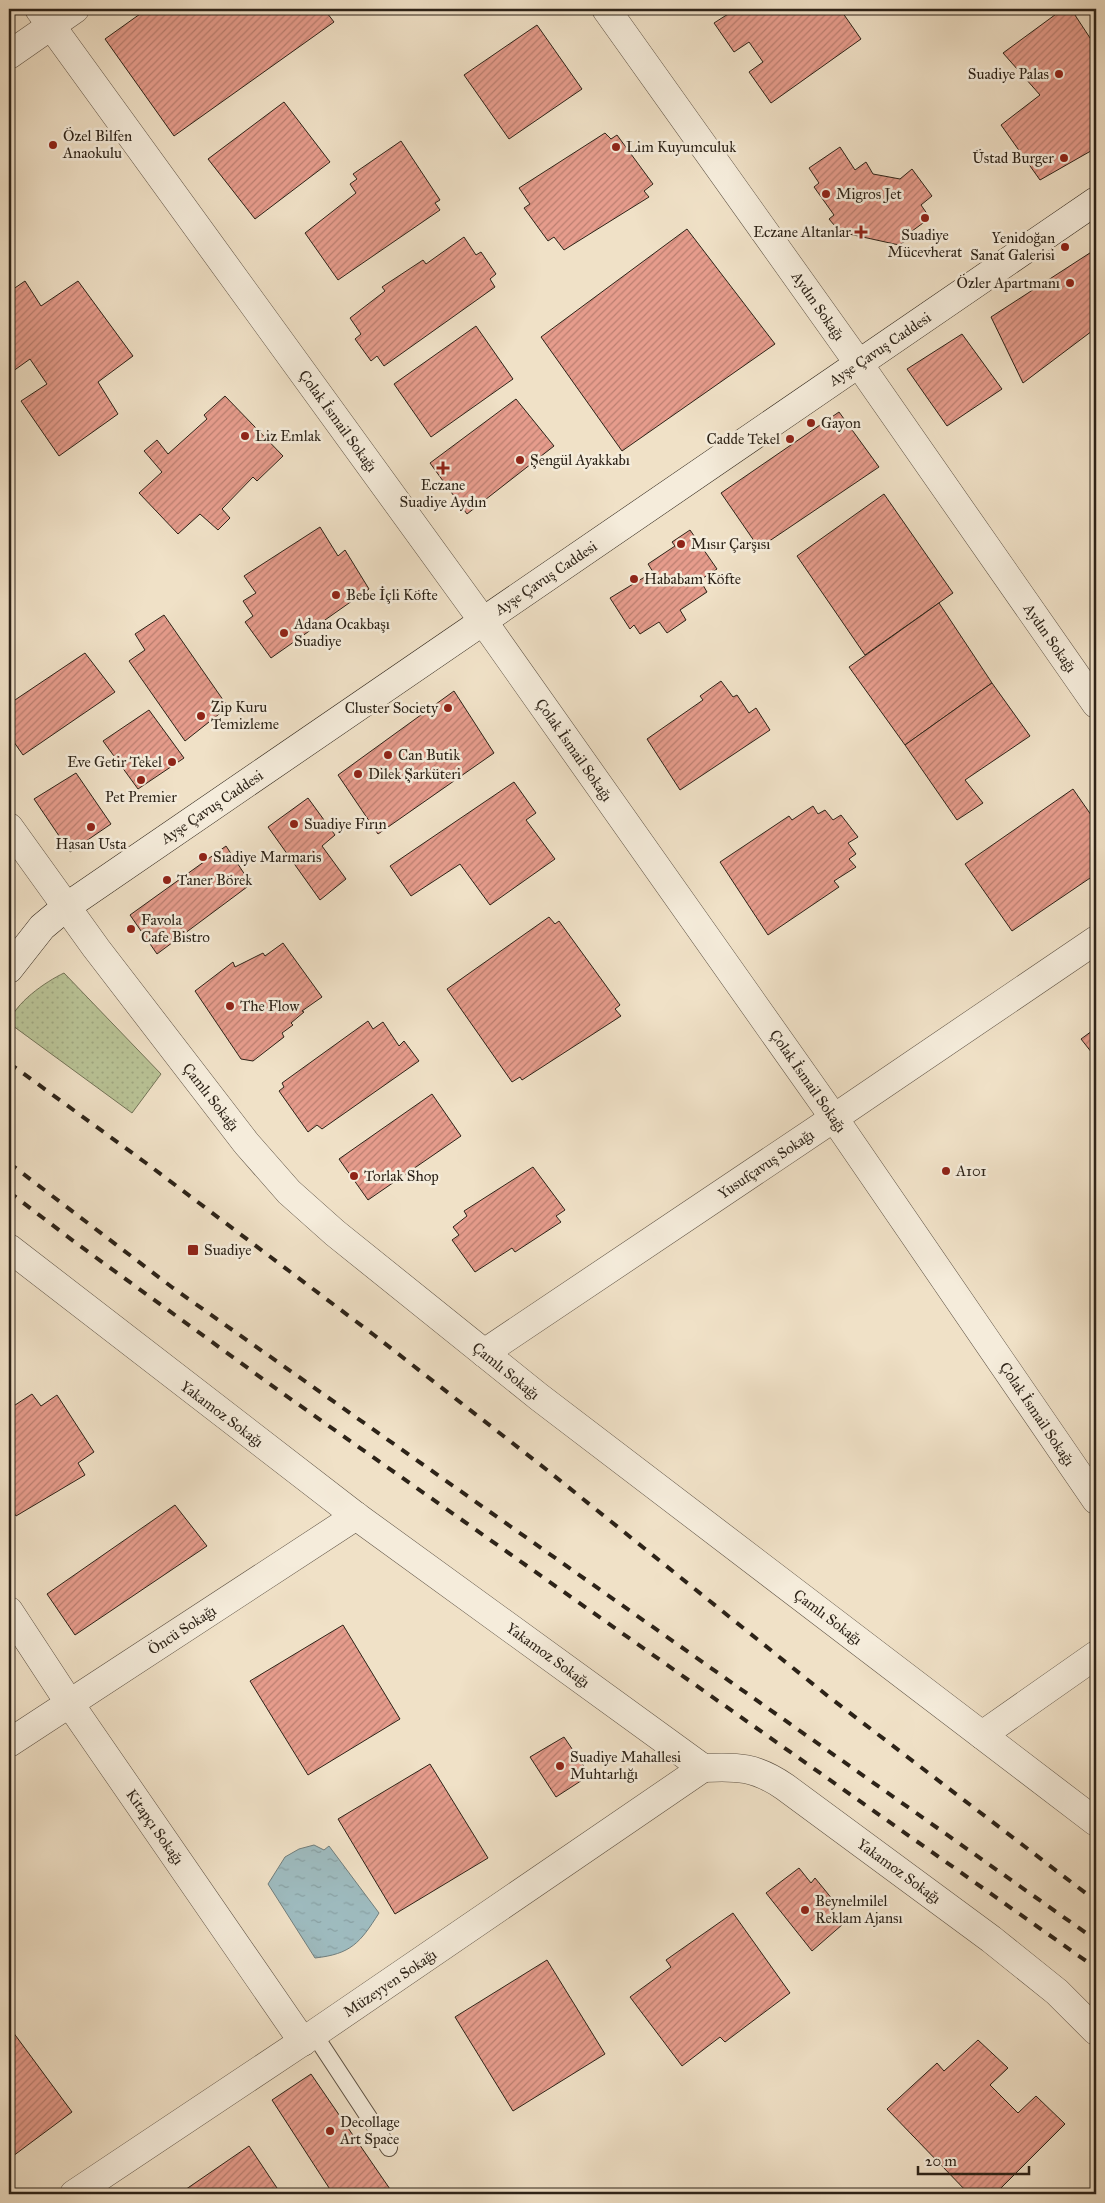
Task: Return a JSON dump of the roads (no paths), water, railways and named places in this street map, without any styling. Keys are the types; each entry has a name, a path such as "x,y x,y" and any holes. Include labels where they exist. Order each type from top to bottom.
{"street":[{"path":"9,55 45,17 75,9"},
{"name":"Aydın Sokağı","path":"606,9 859,364 1096,704"},
{"name":"Çolak İsmail Sokağı","path":"45,17 483,621 834,1118 1096,1500"},
{"name":"Ayşe Çavuş Caddesi","path":"9,969 42,927 66,907 1096,201"},
{"name":"Çamlı Sokağı","path":"9,827 66,907 246,1143 289,1192 335,1233 484,1353 1096,1822"},
{"name":"Yusufçavuş Sokağı","path":"484,1353 1096,940"},
{"name":"Yakamoz Sokağı","path":"9,1248 356,1516 704,1768 744,1768 763,1773 779,1783 991,1939 1057,1992 1096,2031"},
{"name":"Öncü Sokağı","path":"9,1743 356,1516"},
{"name":"Kitapçı Sokağı","path":"9,1611 70,1704 308,2038"},
{"path":"982,1735 1096,1655"},
{"name":"Müzeyyen Sokağı","path":"74,2194 308,2038 704,1768"}],"lane":[{"path":"308,2038 389,2148"}],"water":[{"path":"314,1845 324,1850 329,1846 379,1913 360,1939 346,1950 338,1954 315,1958 268,1884 285,1857 299,1849"}],"railway":[{"path":"9,1063 146,1163 374,1335 547,1470 829,1697 1096,1901"},
{"path":"9,1163 173,1288 1096,1940"},
{"path":"9,1192 278,1390 1096,1968"}],"place":[{"name":"Suadiye Palas","path":"1059,74"},
{"name":"Özel Bilfen Anaokulu","path":"53,145"},
{"name":"Lim Kuyumculuk","path":"616,147"},
{"name":"Üstad Burger","path":"1064,158"},
{"name":"Migros Jet","path":"826,194"},
{"name":"Suadiye Mücevherat","path":"925,218"},
{"name":"Eczane Altanlar","path":"861,232"},
{"name":"Yenidoğan Sanat Galerisi","path":"1065,247"},
{"name":"Özler Apartmanı","path":"1070,283"},
{"name":"Gayon","path":"811,423"},
{"name":"Liz Emlak","path":"245,436"},
{"name":"Cadde Tekel","path":"790,439"},
{"name":"Şengül Ayakkabı","path":"520,460"},
{"name":"Eczane Suadiye Aydın","path":"443,468"},
{"name":"Mısır Çarşısı","path":"681,544"},
{"name":"Hababam Köfte","path":"634,579"},
{"name":"Bebe İçli Köfte","path":"336,595"},
{"name":"Adana Ocakbaşı Suadiye","path":"284,633"},
{"name":"Cluster Society","path":"448,708"},
{"name":"Zip Kuru Temizleme","path":"201,716"},
{"name":"Can Butik","path":"388,755"},
{"name":"Eve Getir Tekel","path":"172,762"},
{"name":"Dilek Şarküteri","path":"358,774"},
{"name":"Pet Premier","path":"141,780"},
{"name":"Suadiye Fırın","path":"294,824"},
{"name":"Hasan Usta","path":"91,827"},
{"name":"Sıadiye Marmaris","path":"203,857"},
{"name":"Taner Börek","path":"167,880"},
{"name":"Favola Cafe Bistro","path":"131,929"},
{"name":"The Flow","path":"230,1006"},
{"name":"A101","path":"946,1171"},
{"name":"Torlak Shop","path":"354,1176"},
{"name":"Suadiye","path":"193,1250"},
{"name":"Suadiye Mahallesi Muhtarlığı","path":"560,1766"},
{"name":"Beynelmilel Reklam Ajansı","path":"805,1910"},
{"name":"Decollage Art Space","path":"330,2131"}]}
